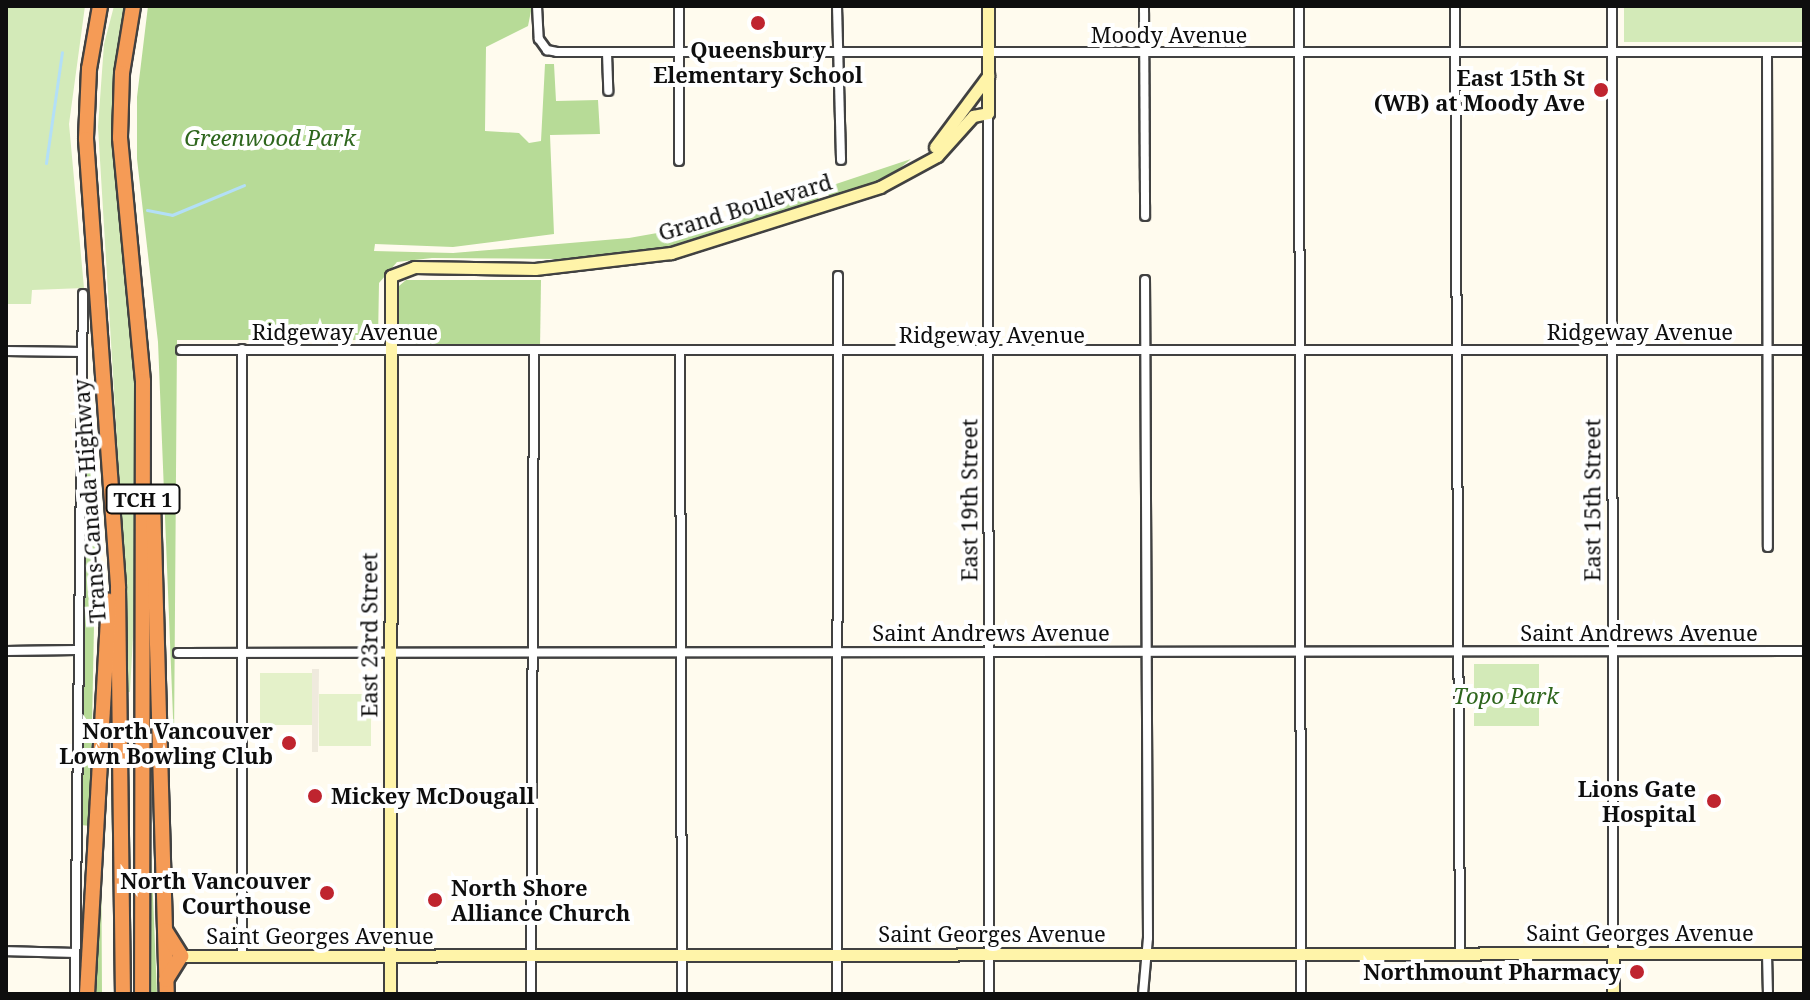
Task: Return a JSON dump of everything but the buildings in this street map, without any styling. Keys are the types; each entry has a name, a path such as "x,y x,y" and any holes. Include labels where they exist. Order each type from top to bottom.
{"highway":[{"name":"Trans-Canada Highway","path":"100,6 89,69 86,139 119,620 123,994"},
{"name":"Trans-Canada Highway","path":"133,6 122,73 120,138 141,346 142,994"},
{"path":"141,346 151,431 166,987"},
{"path":"87,994 107,672 111,485"},
{"path":"165,930 181,956 166,987"}],"street":[{"name":"Moody Avenue","path":"537,6 539,39 547,50 557,52 838,55 1804,52"},
{"path":"679,6 679,161"},
{"path":"837,6 841,160"},
{"name":"East 19th Street","path":"988,6 989,994"},
{"path":"1144,6 1145,216"},
{"path":"1299,6 1301,994"},
{"path":"1455,6 1461,650 1460,953"},
{"name":"East 15th Street","path":"1612,6 1613,994"},
{"path":"1767,52 1768,547"},
{"path":"607,53 608,91"},
{"name":"Grand Boulevard","path":"915,167 956,124 988,76"},
{"name":"Grand Boulevard","path":"391,276 414,267 535,269 671,253 860,195 942,151 973,116 988,113"},
{"name":"East 23rd Street","path":"390,994 388,351 391,276"},
{"path":"837,994 838,276"},
{"path":"1143,994 1145,280"},
{"path":"75,994 72,953 83,294"},
{"path":"242,349 242,956"},
{"name":"Ridgeway Avenue","path":"181,350 988,353 1804,350"},
{"path":"6,351 82,352"},
{"path":"531,994 535,652 534,352"},
{"path":"680,353 682,994"},
{"path":"6,651 76,650"},
{"name":"Saint Andrews Avenue","path":"178,653 1804,651"},
{"path":"6,951 72,953"},
{"name":"Saint Georges Avenue","path":"181,956 1804,953"},
{"path":"1767,954 1768,994"}],"green space":[{"path":"6,6 85,6 69,124 84,288 32,290 31,304 6,304"},
{"path":"114,6 127,6 114,123 116,189 133,319 137,562 130,692 126,692 126,590 98,127 104,44"},
{"name":"Greenwood Park","path":"148,6 532,6 528,26 486,47 485,131 519,133 529,143 541,141 545,64 554,64 556,101 598,100 600,134 550,135 554,234 453,247 375,244 374,251 453,253 629,238 691,227 816,191 819,200 672,248 559,259 432,258 397,262 379,283 378,340 177,340 174,742 158,342 137,159 137,97"},
{"path":"1624,6 1804,6 1804,42 1624,42"},
{"path":"911,159 888,178 829,197 827,187"},
{"path":"406,280 541,280 540,348 403,347 397,338 397,314 399,286"},
{"path":"94,432 96,526 90,826 81,825 85,448"},
{"name":"Topo Park","path":"1474,664 1539,664 1539,726 1474,726"},
{"path":"260,673 312,673 312,725 260,725"},
{"path":"319,694 371,694 371,746 319,746"},
{"path":"149,801 157,994 150,994"},
{"path":"101,827 102,994 93,994 98,956 94,927"}],"shaded area":[{"path":"312,669 319,669 318,752 312,752"}],"waterway":[{"path":"46,163 62,52"},
{"path":"147,210 172,215 244,185"}],"place":[{"name":"Queensbury Elementary School","path":"758,23"},
{"name":"East 15th St (WB) at Moody Ave","path":"1601,90"},
{"name":"North Vancouver Lown Bowling Club","path":"289,743"},
{"name":"Mickey McDougall","path":"315,796"},
{"name":"Lions Gate Hospital","path":"1714,801"},
{"name":"North Vancouver Courthouse","path":"327,893"},
{"name":"North Shore Alliance Church","path":"435,900"},
{"name":"Northmount Pharmacy","path":"1637,972"}]}
